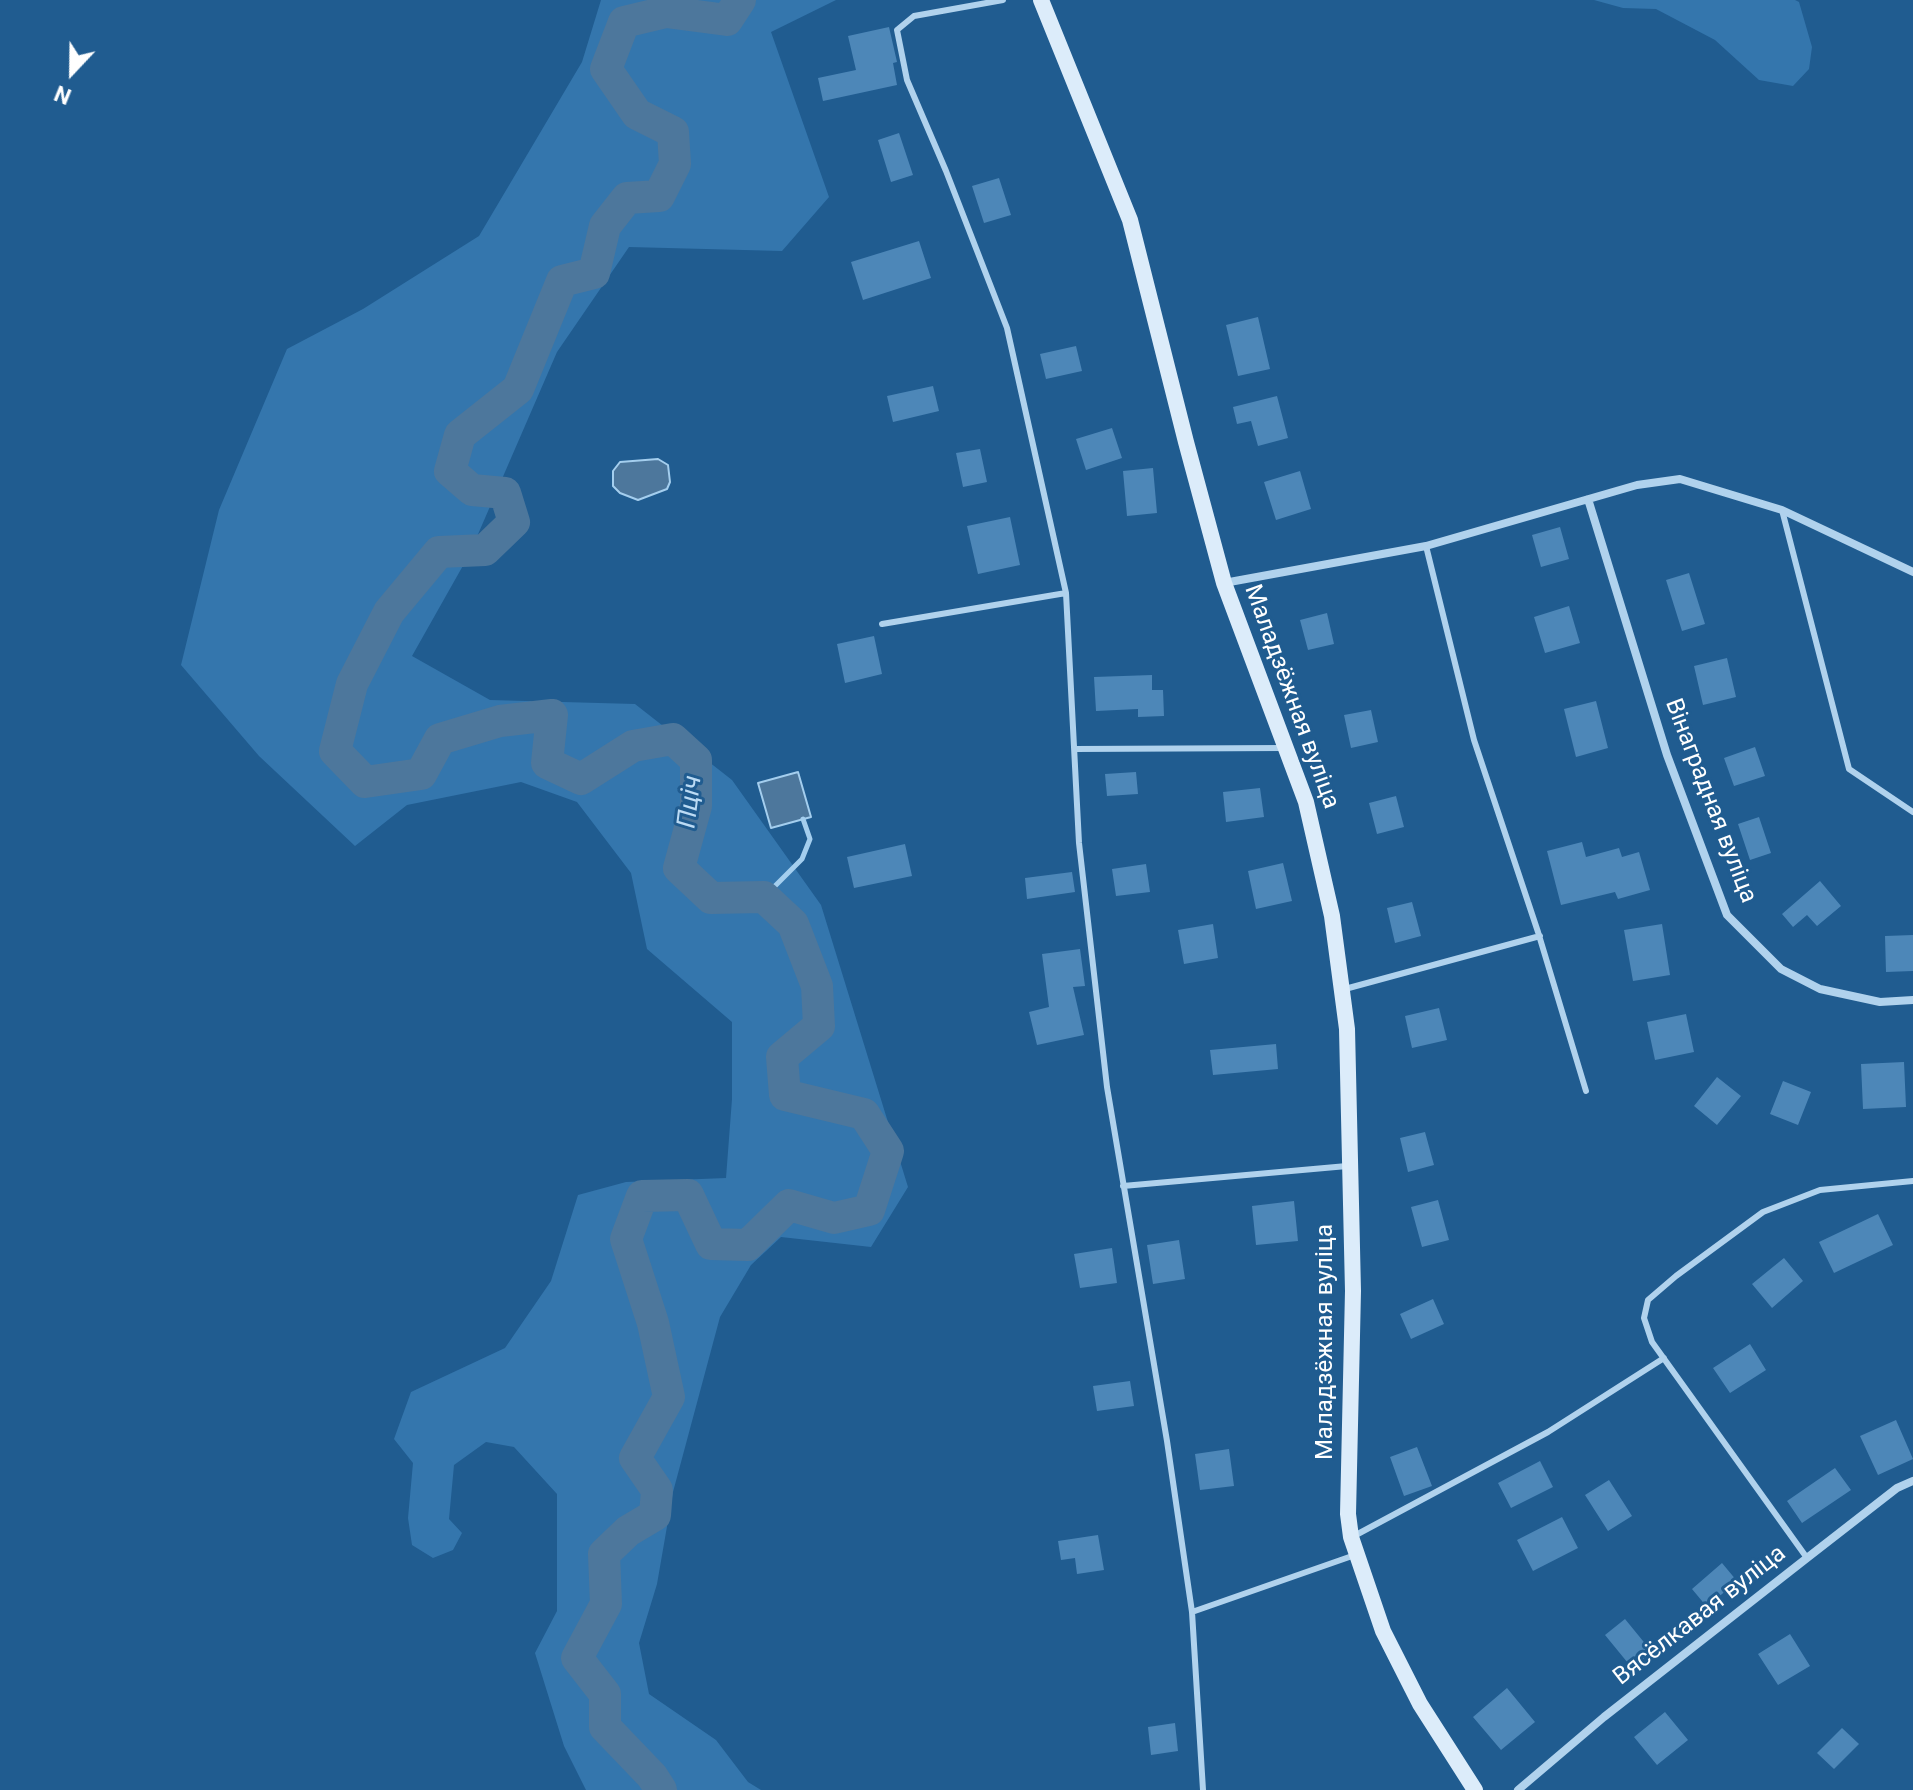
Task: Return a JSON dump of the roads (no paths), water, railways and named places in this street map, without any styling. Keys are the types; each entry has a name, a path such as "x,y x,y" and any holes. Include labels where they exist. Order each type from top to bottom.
{"street":[{"name":"Маладзёжная вуліца","path":"1041,0 1130,220 1224,583 1306,802 1332,916 1347,1029 1353,1291 1348,1514 1351,1537 1383,1631 1420,1704 1475,1790"},
{"path":"1224,583 1426,546 1637,485 1680,479 1782,510 1913,572"},
{"name":"Вінаградная вуліца","path":"1588,499 1667,755 1727,915 1781,969 1820,989 1880,1002 1913,1000"},
{"name":"Вясёлкавая вуліца","path":"1518,1790 1604,1717 1807,1558 1897,1488 1913,1481"}],"lane":[{"path":"1003,0 914,16 897,30 907,80 1007,328 1066,593 1081,858 1107,1087 1192,1612 1203,1790"},
{"path":"1782,510 1849,769 1913,812"},
{"path":"1426,546 1474,740 1540,936 1586,1091"},
{"path":"882,624 1066,593"},
{"path":"1075,749 1286,748"},
{"path":"1342,990 1540,936"},
{"path":"1123,1186 1350,1165"},
{"path":"1807,1558 1652,1342 1644,1318 1648,1300 1763,1212 1820,1190 1913,1181"},
{"path":"1351,1537 1548,1432 1664,1358"},
{"path":"1192,1612 1355,1555"}],"waterway":[{"name":"Пціч","path":"661,1790 652,1776 605,1727 605,1694 577,1658 606,1604 604,1554 628,1531 655,1515 657,1490 635,1458 669,1397 653,1323 626,1239 642,1196 688,1195 711,1244 748,1245 789,1205 834,1218 869,1210 888,1151 864,1114 785,1095 782,1057 819,1026 817,986 793,924 764,897 711,898 679,868 696,806 696,760 673,739 633,746 581,779 547,763 552,715 500,721 440,739 421,774 365,782 335,751 352,684 389,612 439,552 485,550 514,522 505,493 472,490 450,471 460,435 518,389 562,281 594,273 605,226 627,198 659,196 675,164 673,132 637,114 606,69 624,22 666,12 727,20 740,0"},
{"path":"764,897 802,859 810,839 803,819"}]}
